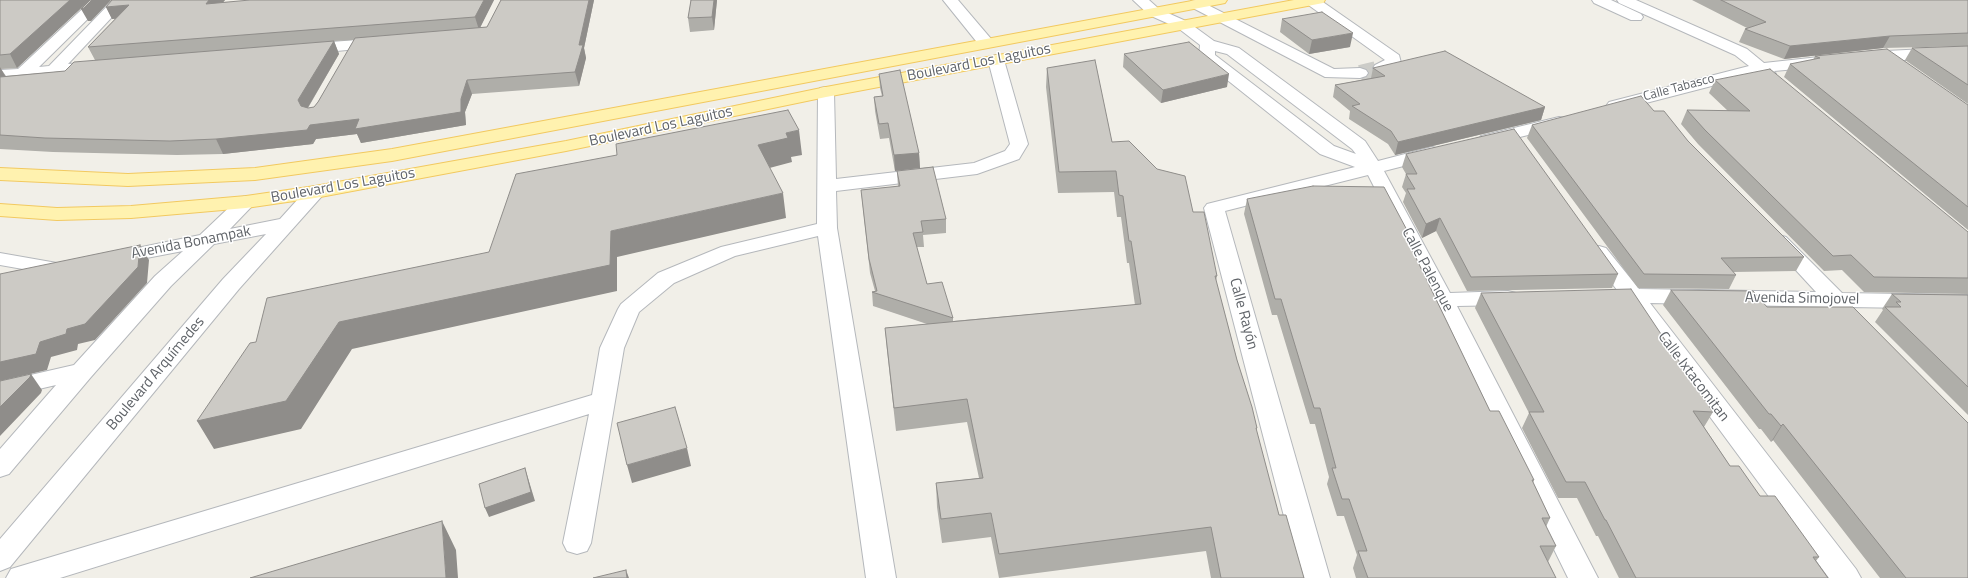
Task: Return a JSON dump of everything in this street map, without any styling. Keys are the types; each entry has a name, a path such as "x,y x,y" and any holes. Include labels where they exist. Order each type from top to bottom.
{"main road":[{"name":"Boulevard Los Laguitos","path":"0,174 128,180 255,174 392,155 1220,0"},
{"name":"Boulevard Los Laguitos","path":"0,210 57,214 123,212 246,202 315,192 566,146 826,92 1315,1"}],"street":[{"path":"23,73 100,0"},
{"path":"54,70 121,0"},
{"path":"950,0 986,43"},
{"path":"1140,0 1154,12 1183,25 1208,44 1208,56 1327,150 1373,167 1447,150"},
{"path":"1598,0 1720,56 1761,68"},
{"path":"1624,0 1741,52 1779,83"},
{"path":"1315,1 1393,58 1393,63 1382,68"},
{"path":"1196,4 1331,74 1360,73"},
{"path":"291,51 401,42"},
{"path":"343,64 354,45"},
{"name":"Calle Tabasco","path":"1596,111 1761,68 1883,55 1968,52"},
{"path":"1883,55 1903,69"},
{"path":"827,186 977,168 1012,155 1019,144 996,60"},
{"path":"0,75 109,66"},
{"path":"826,92 827,228 881,578"},
{"path":"1469,144 1514,134 1574,117"},
{"path":"1514,134 1528,154"},
{"name":"Calle Palenque","path":"1373,167 1443,300 1583,578"},
{"name":"Calle Rayón","path":"1315,578 1214,208 1373,167"},
{"name":"Boulevard Arquímedes","path":"4,551 231,284 315,192"},
{"path":"0,467 82,371 163,281 246,202"},
{"name":"Avenida Bonampak","path":"96,262 288,223"},
{"path":"1765,227 1857,321"},
{"path":"577,543 604,400 612,348 629,309 666,278 728,251 827,228"},
{"name":"Calle Ixtacomitan","path":"1589,238 1631,296 1846,578"},
{"path":"0,258 65,268 7,280"},
{"name":"Avenida Simojovel","path":"1600,296 1968,302"},
{"path":"1443,300 1529,298"},
{"path":"0,390 82,371"},
{"path":"21,578 604,400"}],"building":[{"path":"0,0 70,0 10,54 0,55"},
{"path":"90,0 92,0 81,9"},
{"path":"112,0 209,0 206,4 250,0 484,0 475,17 88,47 129,5 106,7"},
{"path":"501,0 589,0 579,45 583,45 575,72 467,80 461,99 461,112 355,129 359,119 310,125 307,130 216,139 170,141 45,138 0,135 0,77 65,71 74,62 334,41 298,100 301,106 308,108 314,107 318,102 355,38 487,27"},
{"path":"691,0 714,0 712,17 688,18"},
{"path":"1721,0 1968,0 1968,33 1890,36 1790,46 1745,29 1766,22"},
{"path":"1322,12 1353,33 1312,40 1282,19"},
{"path":"1189,42 1229,74 1163,90 1124,54"},
{"path":"1968,46 1968,85 1912,48"},
{"path":"1887,49 1968,105 1968,207 1790,64 1820,58 1815,56"},
{"path":"1445,51 1545,107 1398,142 1391,131 1352,106 1360,104 1335,85 1385,76 1373,68"},
{"path":"1095,60 1112,142 1129,141 1157,169 1185,176 1193,212 1204,212 1217,276 1215,276 1237,360 1252,407 1256,428 1279,515 1286,515 1304,578 1221,578 1211,527 999,554 991,513 941,519 936,483 983,478 967,399 894,408 885,328 1141,304 1131,241 1129,241 1123,196 1119,195 1116,171 1059,172 1047,68"},
{"path":"1770,69 1968,232 1968,278 1874,277 1851,255 1833,256 1705,130 1687,110 1750,111 1715,80"},
{"path":"900,70 919,153 894,155 888,123 879,124 874,97 883,96 879,74"},
{"path":"1641,96 1654,111 1664,111 1688,141 1804,257 1721,258 1736,275 1644,274 1532,125"},
{"path":"788,110 799,130 786,133 788,138 758,145 783,193 611,231 610,265 339,322 286,401 197,421 250,343 256,342 267,298 489,252 516,174 617,155 616,144"},
{"path":"1514,129 1618,274 1471,277 1440,218 1426,224 1407,189 1415,189 1406,174 1417,174 1406,154"},
{"path":"933,167 946,219 921,221 923,232 913,233 927,284 942,282 953,318 872,292 877,291 869,259 861,190 900,186 897,171"},
{"path":"1313,186 1384,187 1408,232 1404,233 1490,411 1499,411 1534,480 1532,480 1550,518 1542,518 1556,546 1540,546 1556,578 1368,578 1358,551 1367,551 1349,499 1342,499 1332,468 1336,468 1320,408 1314,408 1281,299 1275,299 1247,199"},
{"path":"140,245 138,267 85,324 67,329 66,334 40,342 36,354 0,362 0,274"},
{"path":"1631,289 1713,412 1693,411 1730,466 1739,466 1760,496 1775,496 1819,557 1813,557 1828,578 1636,578 1585,482 1566,482 1529,412 1544,412 1481,293"},
{"path":"1671,290 1753,291 1767,307 1853,307 1968,423 1968,578 1906,578 1783,424 1781,426 1771,414 1769,414"},
{"path":"1892,294 1968,295 1968,387 1885,307 1901,307 1896,302 1901,302"},
{"path":"31,374 30,377 0,407 0,381"},
{"path":"675,407 687,448 627,465 617,423"},
{"path":"525,468 531,492 485,508 479,484"},
{"path":"442,521 446,578 250,578"},
{"path":"626,570 627,578 593,578"}],"tunnel":[{"path":"1360,73 1381,68"}]}
